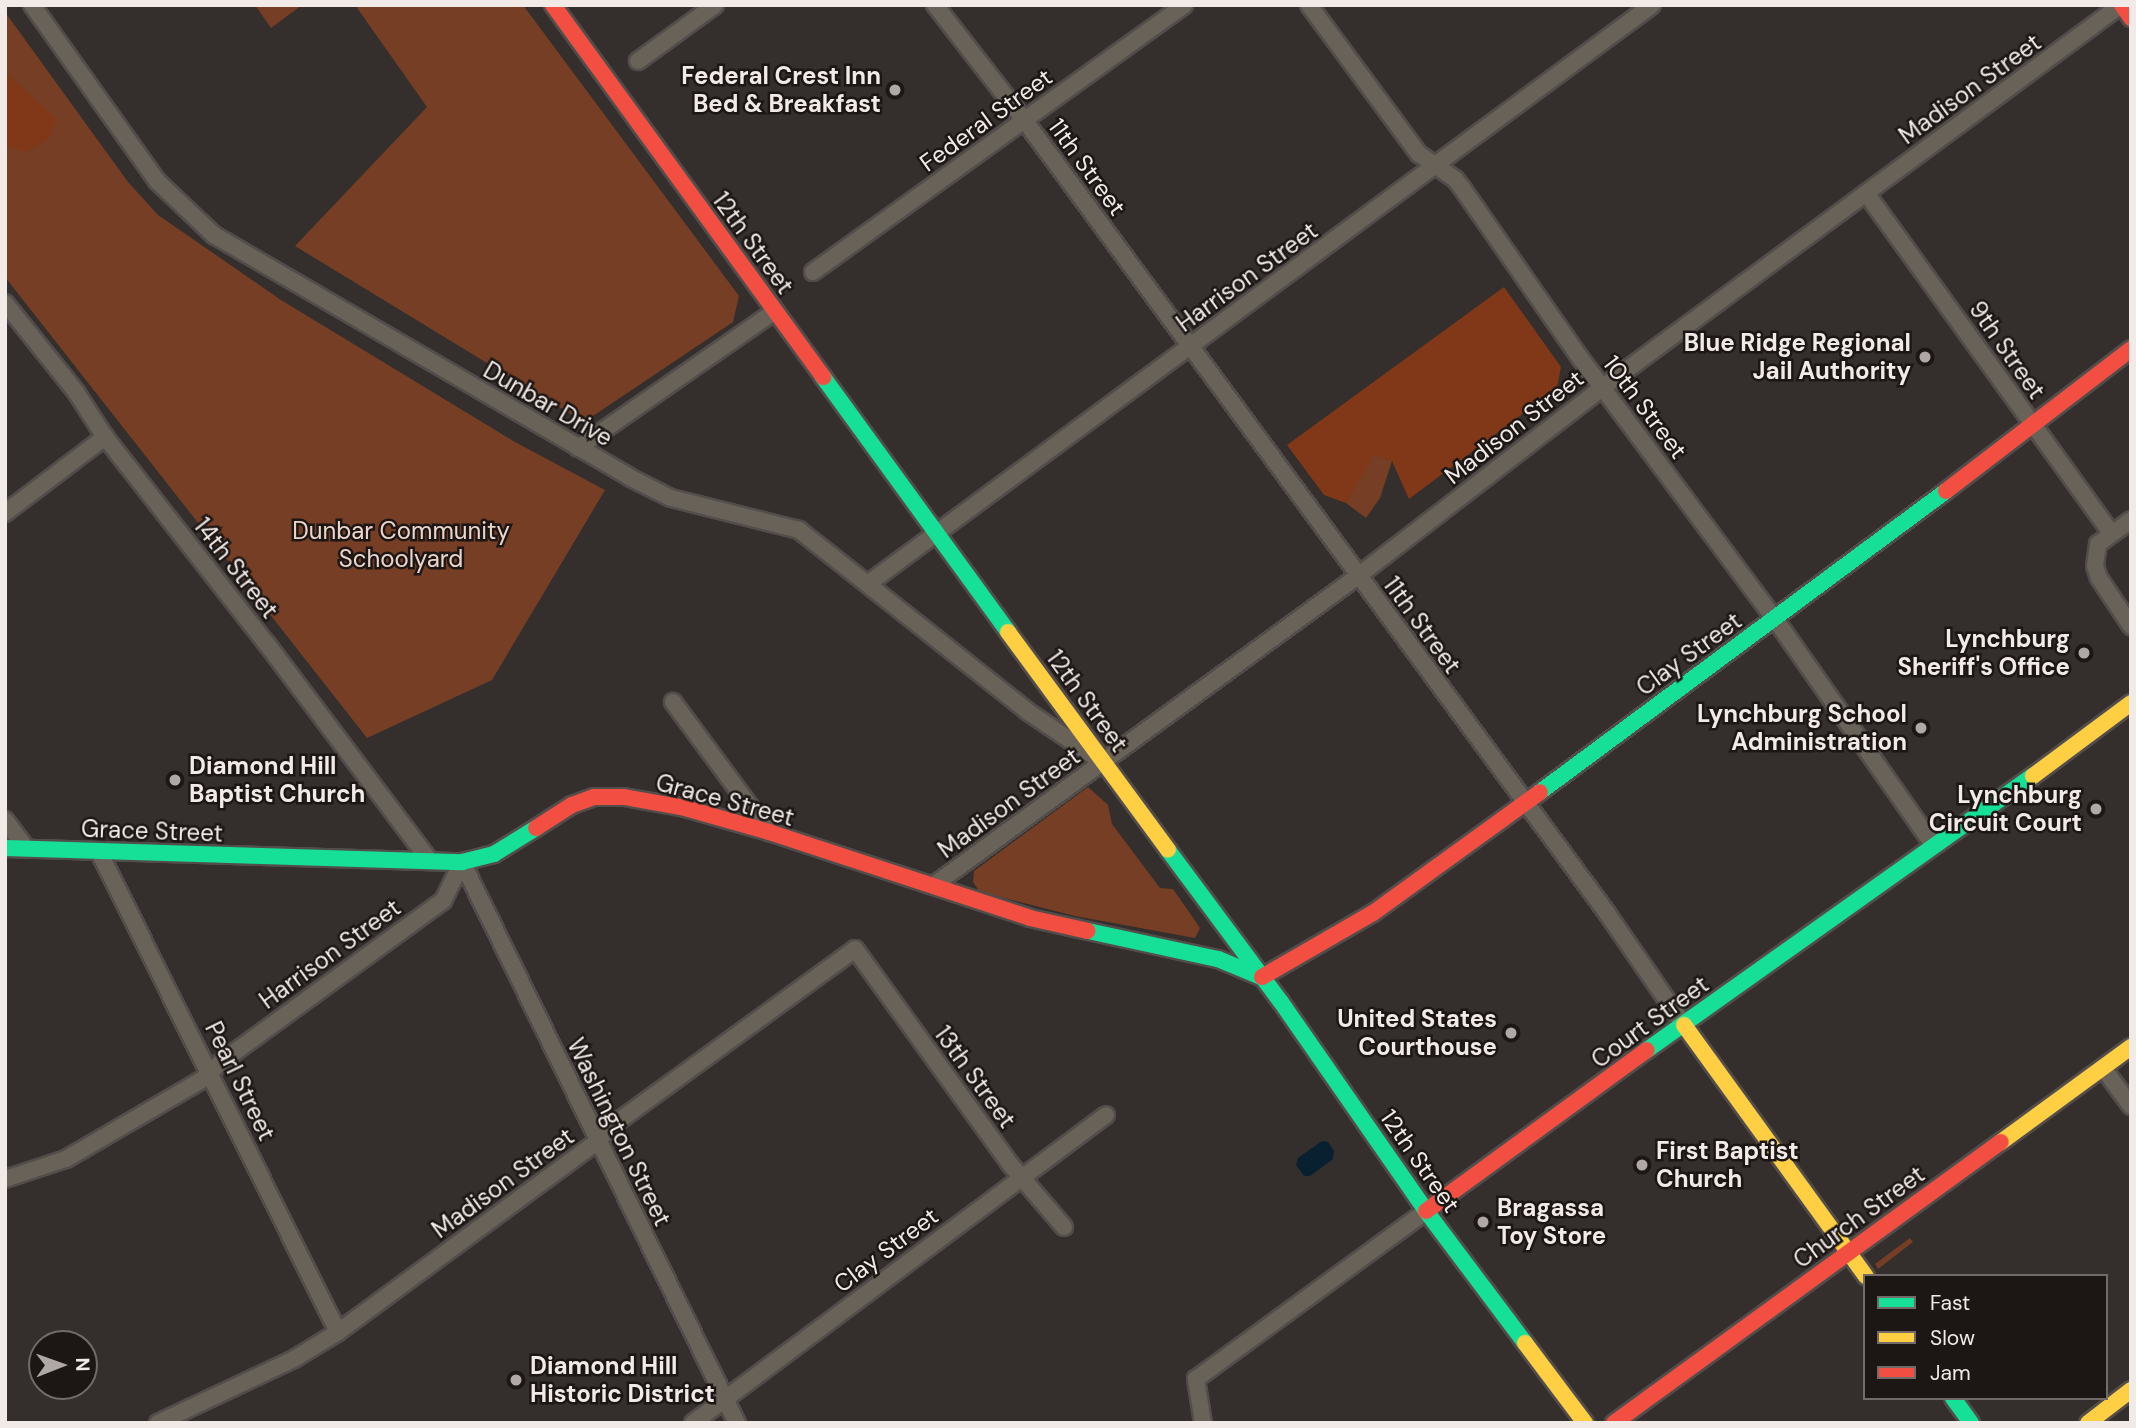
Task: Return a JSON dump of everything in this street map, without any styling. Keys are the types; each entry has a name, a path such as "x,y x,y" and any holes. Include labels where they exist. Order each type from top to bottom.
{"main road":[{"name":"12th Street","path":"553,5 1103,763 1262,977 1426,1211 1585,1423"},
{"path":"2122,5 2131,18"},
{"name":"Clay Street","path":"1262,977 1373,914 1856,561 2031,423 2131,349"},
{"name":"Court Street","path":"1426,1211 2131,703"},
{"name":"Grace Street","path":"5,848 462,862 494,853 559,812 594,797 624,797 685,808 769,832 1030,918 1218,959 1262,977"},
{"name":"11th Street","path":"1684,1025 1865,1274"},
{"name":"Church Street","path":"1614,1423 2131,1047"},
{"path":"2088,1423 2131,1390"},
{"path":"1954,1400 1971,1423"}],"street":[{"name":"Dunbar Drive","path":"32,5 157,181 214,235 578,449 671,498 799,530 1027,711 1103,763"},
{"path":"638,61 715,5"},
{"name":"11th Street","path":"935,5 1025,121 1525,802 1684,1025"},
{"name":"Federal Street","path":"813,272 1184,5"},
{"name":"10th Street","path":"1310,5 1419,154 1437,165 1462,188 1602,388 1775,619 1934,846"},
{"name":"Harrison Street","path":"869,583 939,534 1652,5"},
{"name":"Madison Street","path":"934,885 1358,576 1602,388 2122,5"},
{"name":"9th Street","path":"1866,193 2111,533"},
{"name":"14th Street","path":"5,303 76,391 104,438 267,644 430,861"},
{"path":"578,449 775,311"},
{"path":"5,513 104,438"},
{"path":"2131,520 2098,544 2095,566 2099,578 2131,626"},
{"path":"673,702 769,832"},
{"path":"5,820 27,849"},
{"name":"Pearl Street","path":"99,852 211,1072 338,1332"},
{"name":"Harrison Street","path":"5,1179 66,1159 202,1080 443,901 462,862"},
{"name":"Washington Street","path":"462,862 737,1423"},
{"name":"Madison Street","path":"159,1423 294,1359 338,1332 598,1142 609,1128 855,949"},
{"name":"13th Street","path":"855,949 1010,1164 1064,1227"},
{"path":"2103,1068 2131,1106"},
{"name":"Clay Street","path":"693,1423 1106,1115"},
{"name":"Court Street","path":"1203,1423 1196,1379 1426,1211"}],"green space":[{"path":"255,5 302,5 271,28"},
{"path":"355,5 523,5 739,296 733,322 584,422 295,246 427,107"},
{"name":"Dunbar Community Schoolyard","path":"5,12 128,182 158,215 281,300 515,442 605,490 492,680 367,738 5,277"},
{"path":"1373,454 1392,461 1380,498 1366,518 1346,503"},
{"path":"1088,787 1108,805 1112,824 1160,888 1173,889 1200,928 1195,938 1075,916 980,892 973,882 974,871"},
{"path":"1910,1238 1913,1242 1878,1269 1875,1264"}],"shaded area":[{"path":"5,72 57,119 48,140 26,152 5,146"},
{"path":"1504,287 1561,367 1557,388 1409,499 1392,461 1374,455 1346,503 1324,495 1287,445"}],"water":[{"path":"1322,1141 1328,1142 1334,1151 1333,1159 1310,1176 1304,1176 1296,1165 1298,1158"}],"traffic: fast":[{"path":"823,377 1008,632"},
{"path":"1540,792 1946,491"},
{"path":"1647,1050 2033,776"},
{"path":"5,848 462,862 494,854 536,828"},
{"path":"1168,850 1281,1002 1426,1211 1525,1343"},
{"path":"1088,931 1218,959 1261,977"},
{"path":"1954,1400 1971,1423"}],"traffic: slow":[{"path":"1008,632 1168,850"},
{"path":"2033,776 2131,703"},
{"path":"1684,1025 1865,1274"},
{"path":"2001,1142 2131,1047"},
{"path":"1525,1343 1585,1423"},
{"path":"2088,1423 2131,1390"}],"traffic: jam":[{"path":"553,5 823,377"},
{"path":"2122,5 2131,18"},
{"path":"1946,491 2131,349"},
{"path":"1262,977 1373,913 1540,792"},
{"path":"536,828 572,805 594,797 624,797 685,808 769,832 1030,918 1088,931"},
{"path":"1426,1211 1647,1050"},
{"path":"1614,1423 2001,1142"}],"place":[{"name":"Federal Crest Inn Bed & Breakfast","path":"895,90"},
{"name":"Blue Ridge Regional Jail Authority","path":"1925,357"},
{"name":"Lynchburg Sheriff's Office","path":"2084,653"},
{"name":"Lynchburg School Administration","path":"1921,728"},
{"name":"Diamond Hill Baptist Church","path":"175,780"},
{"name":"Lynchburg Circuit Court","path":"2096,809"},
{"name":"United States Courthouse","path":"1511,1033"},
{"name":"First Baptist Church","path":"1642,1165"},
{"name":"Bragassa Toy Store","path":"1483,1222"},
{"name":"Diamond Hill Historic District","path":"516,1380"}]}
